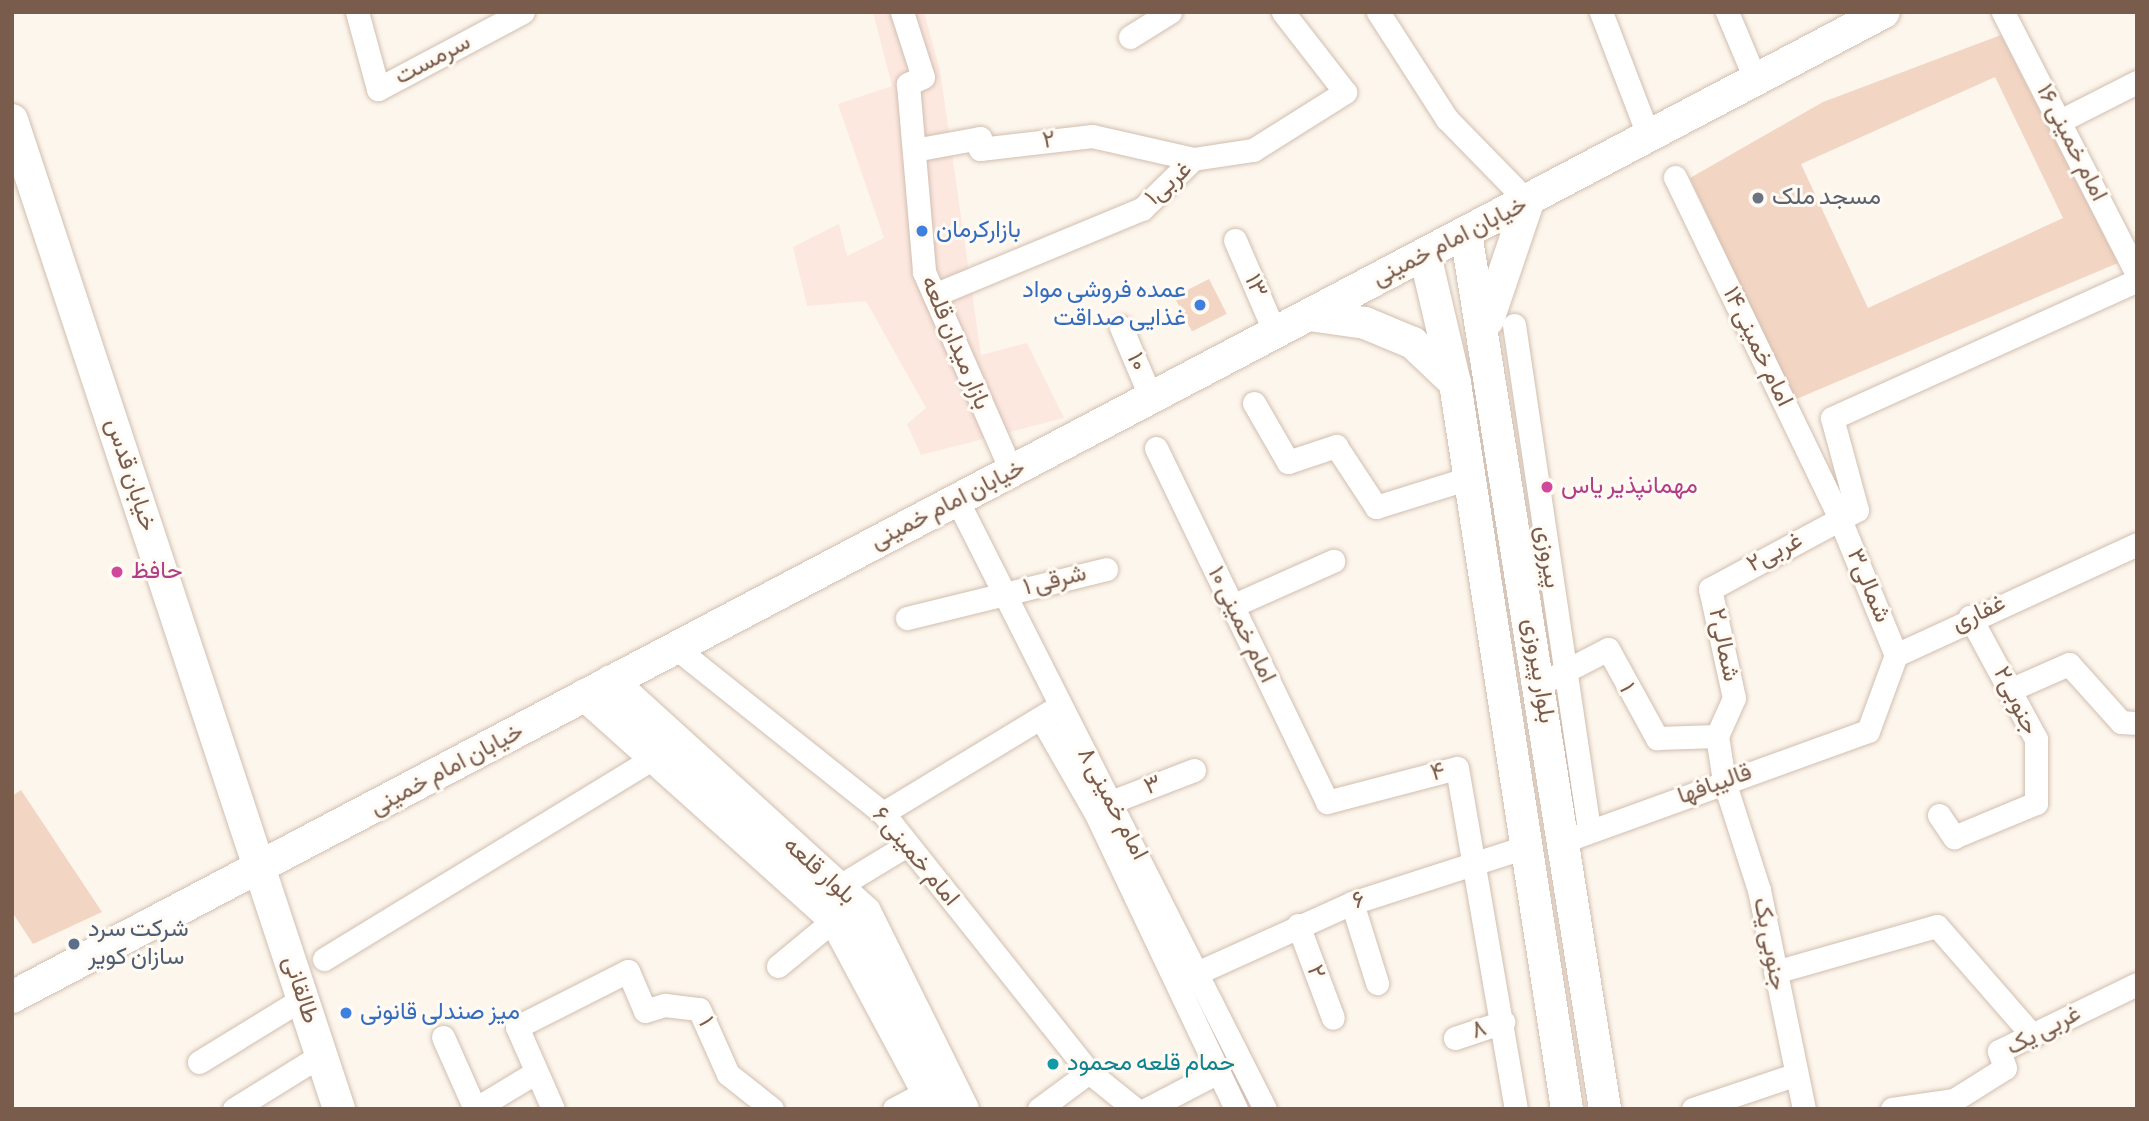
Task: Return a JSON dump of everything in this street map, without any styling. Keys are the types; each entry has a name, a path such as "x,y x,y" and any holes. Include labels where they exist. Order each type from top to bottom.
{"main road":[{"name":"خیابان امام خمینی","path":"12,997 262,870 598,688 1528,202 1881,13"},
{"name":"خیابان قدس","path":"12,120 262,870"},
{"path":"1500,332 1489,304 1528,202"},
{"name":"بلوار پیروزی","path":"1466,233 1500,332 1496,391 1552,678 1577,835 1605,1109"},
{"name":"بلوار پیروزی","path":"1425,255 1456,391 1466,479 1567,1109"},
{"path":"1309,315 1365,323 1413,343 1456,391 1496,391"},
{"name":"بلوار قلعه","path":"598,688 650,760 835,919 932,1100"},
{"name":"بلوار قلعه","path":"598,688 865,912 962,1109"},
{"name":"طالقانی","path":"262,870 339,1109"}],"street":[{"name":"سرمست","path":"357,12 378,89 523,12"},
{"name":"بازار میدان قلعه","path":"902,12 923,77 908,84 924,272 1012,472"},
{"path":"1130,37 1170,12"},
{"name":"غربی۱","path":"934,295 1142,209 1193,159 1253,150 1345,92 1283,12"},
{"path":"1378,12 1447,119 1528,202"},
{"path":"1601,12 1649,137"},
{"path":"1727,12 1756,81"},
{"name":"امام خمینی ۱۶","path":"2003,12 2137,274"},
{"path":"2060,121 2137,82"},
{"name":"۲","path":"914,150 980,138 980,149 1091,136 1193,159"},
{"name":"امام خمینی ۱۴","path":"1675,177 1839,517"},
{"name":"۱۳","path":"1235,240 1275,333"},
{"path":"1839,517 1857,510 1832,418 2137,280"},
{"name":"۱۰","path":"1121,327 1151,398"},
{"name":"پیروزی","path":"1500,332 1552,678"},
{"path":"1254,403 1288,462 1336,446 1376,507 1466,479"},
{"name":"امام خمینی ۱۰","path":"1156,448 1327,802"},
{"name":"امام خمینی ۸","path":"957,500 1004,594 1051,712 1111,802 1199,972 1265,1109"},
{"name":"غربی۲","path":"1710,589 1839,517"},
{"name":"شمالی۳","path":"1839,517 1896,655"},
{"name":"غفاری","path":"1896,655 1970,617 2137,544"},
{"path":"1232,606 1333,561"},
{"name":"۱ شرقی","path":"907,618 1106,569"},
{"name":"شمالی۲","path":"1710,589 1734,698 1717,736"},
{"name":"جنوبی۲","path":"1939,815 1954,837 2036,803 2036,739 2012,689 1970,617"},
{"name":"امام خمینی ۶","path":"676,648 883,813 1089,1072 1135,1109"},
{"name":"۱","path":"1552,678 1608,649 1657,738 1717,736"},
{"name":"قالیبافها","path":"1577,835 1868,731 1896,655"},
{"path":"2012,689 2069,664 2121,722 2137,723"},
{"path":"883,813 1051,712 1096,814 1236,1109"},
{"path":"1717,736 1724,782"},
{"path":"324,959 650,760"},
{"name":"۴","path":"1327,802 1457,768 1474,862"},
{"name":"۳","path":"1111,802 1194,770"},
{"name":"جنوبی یک","path":"1724,782 1759,890 1794,1075 1804,1109"},
{"path":"836,888 907,845"},
{"name":"۶","path":"1199,972 1298,925 1352,903 1525,847"},
{"path":"1474,862 1516,1109"},
{"path":"1352,903 1377,983"},
{"path":"778,965 835,919"},
{"name":"۲","path":"1298,925 1333,1018"},
{"path":"1775,972 1937,926 1945,929 2033,1036"},
{"name":"۱","path":"533,1074 517,1027 628,971 645,1012 665,1005 699,1009 728,1074 772,1109"},
{"name":"غربی یک","path":"1892,1109 1954,1100 2005,1068 1999,1051 2137,985"},
{"path":"199,1062 302,999"},
{"name":"۸","path":"1455,1038 1503,1022"},
{"path":"443,1037 475,1109 533,1074 552,1109"},
{"path":"234,1109 321,1055"},
{"path":"1039,1109 1089,1072"},
{"path":"1147,1109 1218,1072"},
{"path":"1693,1109 1794,1075"},
{"path":"894,1109 932,1100"}],"shaded area":[{"name":"بازارکرمان","path":"873,12 924,12 940,71 981,355 1027,343 1064,418 921,455 907,424 926,408 866,301 807,306 793,247 839,224 847,256 884,238 838,104 892,86"}],"building":[{"name":"مسجد ملک","path":"2001,35 2118,263 1794,400 1690,178 1823,102","holes":["1995,77 2063,218 1868,308 1801,164"]},
{"name":"عمده فروشی مواد غذایی صداقت","path":"1209,279 1227,314 1192,331 1174,297"},
{"path":"21,790 102,912 33,944 12,912 12,796"}],"place":[{"name":"مسجد ملک","path":"1758,198"},
{"name":"بازارکرمان","path":"922,231"},
{"name":"عمده فروشی مواد غذایی صداقت","path":"1200,305"},
{"name":"مهمانپذیر یاس","path":"1547,487"},
{"name":"حافظ","path":"117,572"},
{"name":"شرکت سرد سازان کویر","path":"74,944"},
{"name":"میز صندلی قانونی","path":"346,1013"},
{"name":"حمام قلعه محمود","path":"1053,1064"}]}
